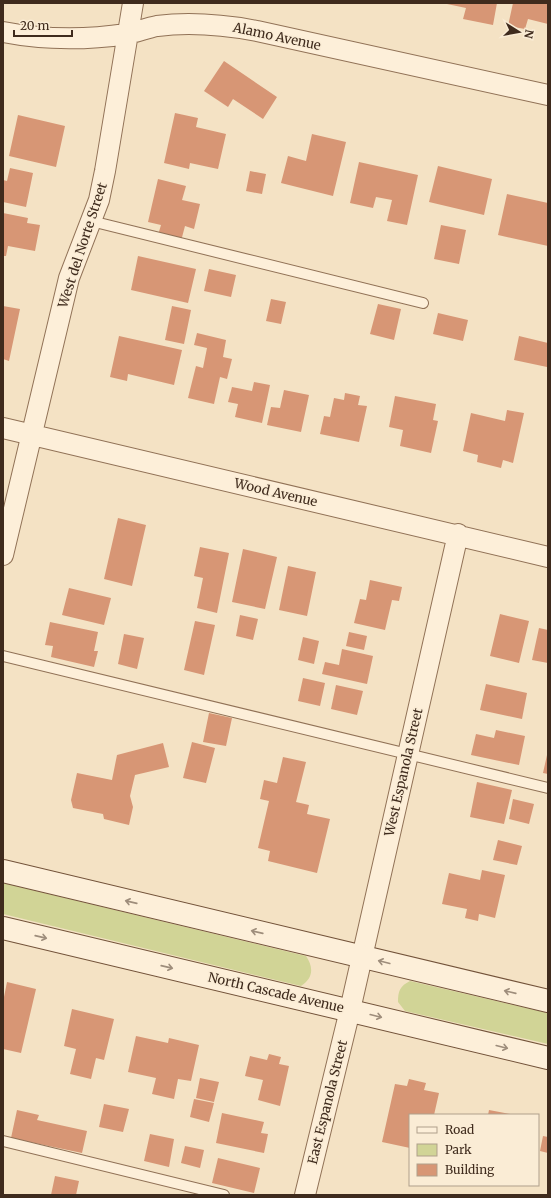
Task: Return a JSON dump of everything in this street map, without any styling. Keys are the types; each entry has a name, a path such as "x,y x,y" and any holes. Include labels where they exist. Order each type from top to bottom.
{"main road":[{"path":"3,871 548,1001"},
{"name":"North Cascade Avenue","path":"3,928 548,1058"}],"street":[{"name":"West del Norte Street","path":"3,555 69,278 99,200 133,3"},
{"name":"Alamo Avenue","path":"3,32 29,37 71,39 128,34 157,26 225,25 548,95"},
{"name":"Wood Avenue","path":"3,428 458,534 548,557"},
{"name":"West Espanola Street","path":"350,1010 458,534"},
{"name":"East Espanola Street","path":"305,1195 350,1010"}],"lane":[{"path":"91,221 423,303"},
{"path":"3,656 548,788"},
{"path":"3,1142 224,1195"}],"green space":[{"path":"3,883 306,956 309,960 311,969 310,976 301,986 3,914"},
{"path":"410,981 548,1013 548,1044 405,1011 398,1002 398,995 400,989"}],"building":[{"path":"497,3 493,25 463,19 466,8 447,4"},
{"path":"513,3 548,3 548,24 528,19 525,29 508,26"},
{"path":"224,61 277,97 263,119 233,99 228,107 204,91"},
{"path":"175,113 198,118 196,127 226,134 218,169 190,163 189,169 164,163"},
{"path":"18,115 65,126 56,167 9,156"},
{"path":"312,134 346,142 333,196 281,183 288,156 306,161"},
{"path":"359,162 418,175 407,225 387,221 392,200 376,197 373,208 350,203"},
{"path":"438,166 492,179 484,215 429,202"},
{"path":"10,168 33,173 26,207 3,202 3,180 7,181"},
{"path":"250,171 266,174 262,194 246,191"},
{"path":"158,179 186,186 182,200 200,204 194,229 185,226 181,241 158,235 161,225 148,222"},
{"path":"507,194 548,203 548,246 498,235"},
{"path":"3,213 28,218 27,223 40,225 35,251 8,246 6,256 3,256"},
{"path":"441,225 466,230 459,264 434,259"},
{"path":"138,256 196,269 188,303 131,290"},
{"path":"209,269 236,275 231,297 204,291"},
{"path":"271,299 286,302 281,324 266,321"},
{"path":"378,304 401,309 394,340 370,334"},
{"path":"3,306 20,309 9,361 3,359"},
{"path":"172,306 191,310 184,344 165,340"},
{"path":"438,313 468,320 463,341 433,334"},
{"path":"197,333 226,340 223,357 232,359 227,379 220,377 214,404 188,398 196,366 203,368 207,348 194,345"},
{"path":"119,336 182,350 174,385 128,374 127,381 110,377"},
{"path":"519,336 548,343 547,367 514,360"},
{"path":"254,382 270,385 262,423 235,417 238,404 228,402 232,387 252,391"},
{"path":"284,390 309,395 301,432 267,425 271,407 280,408"},
{"path":"345,393 360,396 358,405 367,406 359,442 320,434 324,416 330,417 334,398 344,400"},
{"path":"395,396 436,404 433,420 438,421 431,453 400,446 403,430 389,427"},
{"path":"507,410 524,413 513,463 503,460 501,468 477,462 478,455 463,451 471,413 505,421"},
{"path":"118,518 146,525 132,586 104,579"},
{"path":"200,547 229,553 217,613 197,608 203,578 194,576"},
{"path":"243,549 277,557 265,609 232,602"},
{"path":"288,566 316,572 307,616 279,610"},
{"path":"370,580 402,587 399,601 392,600 385,630 354,623 360,599 366,600"},
{"path":"69,588 111,598 104,625 62,615"},
{"path":"500,614 529,621 519,663 490,656"},
{"path":"240,615 258,619 253,640 236,636"},
{"path":"195,621 215,625 204,675 184,670"},
{"path":"50,622 98,632 94,651 98,651 94,667 51,657 53,646 45,645"},
{"path":"539,628 548,630 548,663 532,660"},
{"path":"349,632 367,636 364,650 346,646"},
{"path":"124,634 144,638 137,669 118,664"},
{"path":"303,637 319,641 314,664 298,660"},
{"path":"342,649 373,656 367,684 322,674 325,662 339,665"},
{"path":"303,678 325,683 320,706 298,701"},
{"path":"486,684 527,693 522,719 480,710"},
{"path":"336,685 363,691 357,715 331,709"},
{"path":"209,713 232,718 226,746 203,742"},
{"path":"496,730 525,736 519,765 471,755 476,734 494,738"},
{"path":"192,742 215,748 206,783 183,778"},
{"path":"163,743 169,767 135,775 130,796 133,807 129,825 104,819 103,814 73,808 71,800 77,773 112,780 117,755"},
{"path":"548,755 548,774 543,773"},
{"path":"283,757 306,762 296,802 309,805 307,814 330,819 317,873 268,861 270,851 258,848 269,801 260,799 264,780 277,783"},
{"path":"477,782 512,790 504,824 470,817"},
{"path":"513,799 534,804 529,824 509,819"},
{"path":"498,840 522,846 517,865 493,860"},
{"path":"482,870 505,875 495,918 479,914 478,921 465,918 467,909 442,904 449,873 480,880"},
{"path":"7,982 36,989 21,1053 3,1049 3,1002"},
{"path":"72,1009 114,1019 104,1060 96,1058 91,1079 70,1074 76,1049 64,1046"},
{"path":"136,1036 168,1043 169,1038 199,1045 191,1081 178,1079 174,1099 152,1094 156,1078 128,1072"},
{"path":"269,1054 281,1057 279,1064 289,1066 280,1106 258,1100 263,1080 245,1076 250,1056 267,1060"},
{"path":"200,1078 219,1082 214,1102 196,1098"},
{"path":"409,1079 426,1083 424,1090 439,1093 434,1114 409,1114 409,1148 382,1142 395,1084 407,1086"},
{"path":"194,1099 214,1103 209,1122 190,1117"},
{"path":"104,1104 129,1109 123,1132 99,1127"},
{"path":"17,1110 39,1115 37,1120 87,1131 82,1153 11,1138"},
{"path":"489,1110 510,1114 488,1114"},
{"path":"222,1113 264,1122 261,1133 268,1134 264,1153 216,1143"},
{"path":"150,1134 174,1139 169,1167 144,1161"},
{"path":"543,1136 548,1137 548,1153 540,1151"},
{"path":"185,1146 204,1150 200,1168 181,1163"},
{"path":"218,1158 260,1168 254,1193 212,1183"},
{"path":"55,1176 79,1181 76,1195 51,1195"}]}
